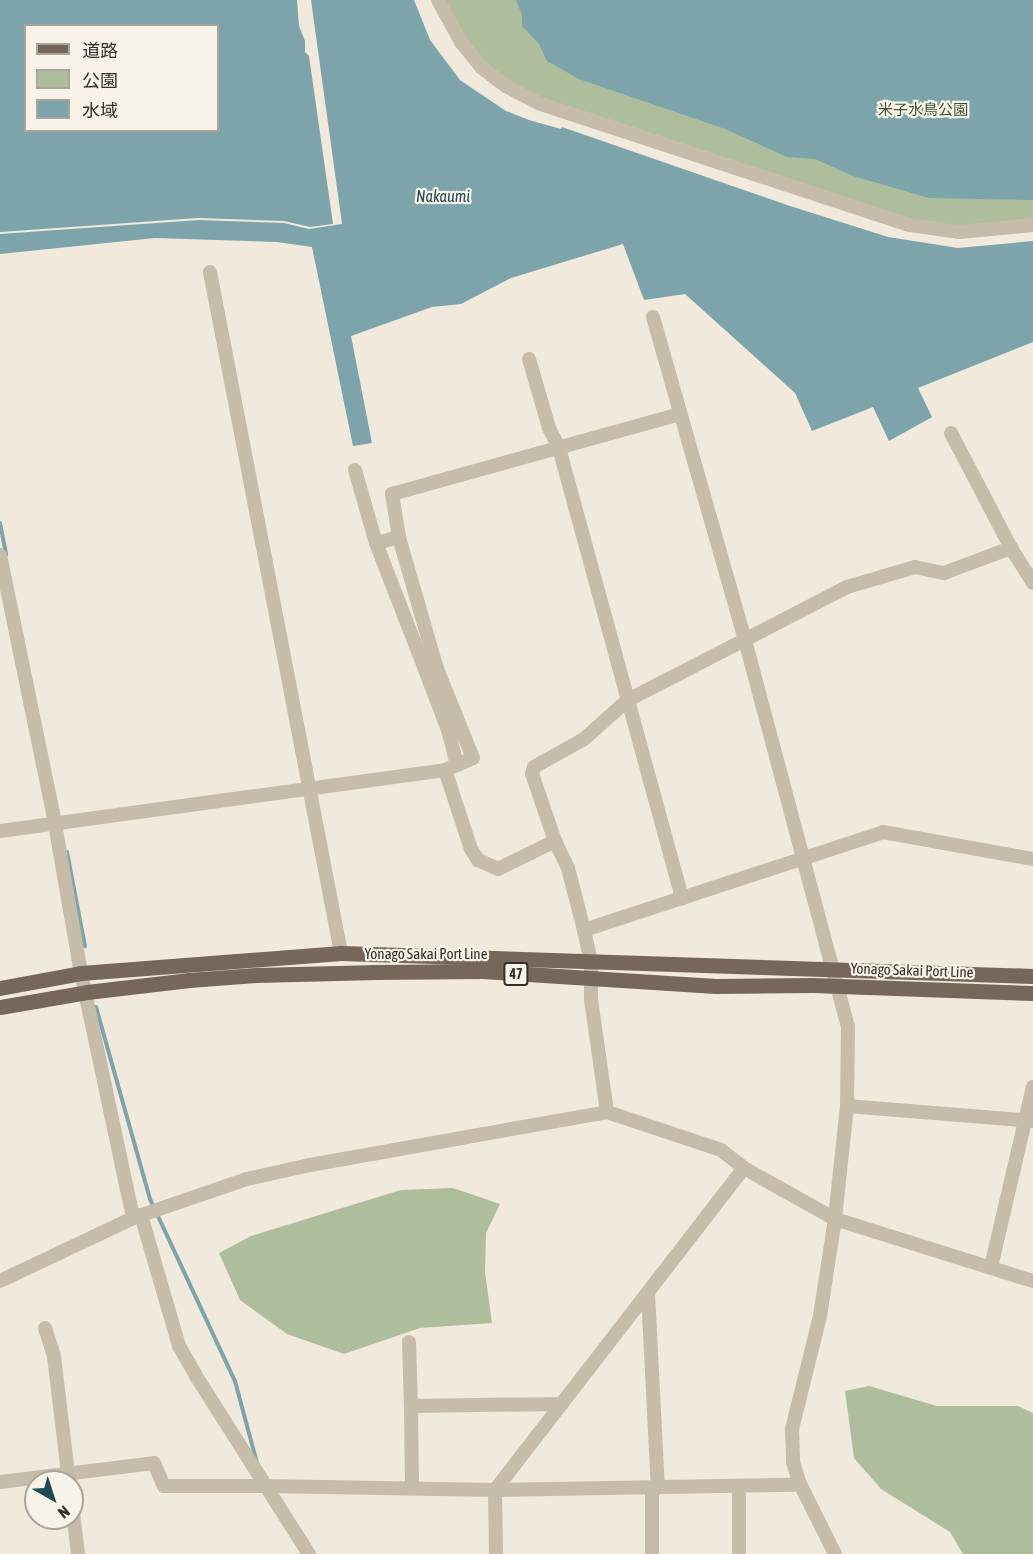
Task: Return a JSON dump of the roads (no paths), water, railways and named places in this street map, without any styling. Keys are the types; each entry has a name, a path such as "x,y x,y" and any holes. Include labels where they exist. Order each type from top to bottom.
{"main road":[{"name":"Yonago Sakai Port Line","path":"0,988 81,973 341,954 1033,976"},
{"name":"Yonago Sakai Port Line","path":"0,1007 87,992 256,975 482,971 591,980 716,986 837,986 1033,993"}],"street":[{"path":"438,0 461,42 482,68 506,86 538,103 910,225 959,232 984,232 1033,225"},
{"path":"210,272 341,954"},
{"path":"653,316 745,640 848,1026 847,1106 835,1219 820,1316 792,1429 793,1462 799,1482 835,1554"},
{"path":"529,359 549,428 559,448 682,898"},
{"path":"431,670 399,537 392,494 680,414"},
{"path":"951,433 1011,548 1033,583"},
{"path":"0,831 308,790 451,768 473,758 431,670 376,543 355,470"},
{"path":"376,543 399,537"},
{"path":"607,1112 591,1000 591,962 585,930 567,868 555,841 532,774 534,768 584,739 628,700 847,587 915,567 944,573 1011,548"},
{"path":"0,555 55,825 81,973 137,1216 179,1346 309,1554"},
{"path":"451,768 471,849 478,860 498,869 555,841"},
{"path":"585,930 883,832 1033,859"},
{"path":"991,1267 1029,1120 1033,1087"},
{"path":"847,1106 1029,1120"},
{"path":"0,1281 137,1216 247,1179 310,1165 607,1112 721,1150 744,1168 835,1219 1033,1281"},
{"path":"496,1554 495,1490 744,1168"},
{"path":"648,1293 655,1489 652,1554"},
{"path":"45,1328 54,1356 67,1470"},
{"path":"409,1342 412,1488"},
{"path":"411,1406 562,1404"},
{"path":"84,1475 154,1463 164,1486 265,1485 495,1490 655,1489 792,1485 799,1482"},
{"path":"0,1482 24,1481"},
{"path":"738,1554 739,1486"},
{"path":"75,1530 78,1554"}],"water":[{"path":"0,0 297,0 299,26 305,41 305,52 309,56 333,224 310,227 284,221 198,218 0,232"},
{"name":"Nakaumi","path":"311,0 414,0 430,40 460,80 506,111 529,120 561,129 562,127 787,205 888,237 958,248 1033,241 1033,342 918,388 932,417 889,441 873,407 812,431 795,393 685,294 644,300 623,244 511,278 461,304 432,307 351,336 372,443 353,446 312,247 277,242 155,238 0,254 0,234 199,220 284,223 309,229 342,224"},
{"name":"米子水鳥公園","path":"516,0 1033,0 1033,200 929,198 853,176 815,159 787,157 725,129 579,79 547,61 539,44 522,26 522,15"}],"waterway":[{"path":"0,523 6,554"},
{"path":"67,852 85,946"},
{"path":"96,1007 150,1199 235,1381 257,1463"}]}
